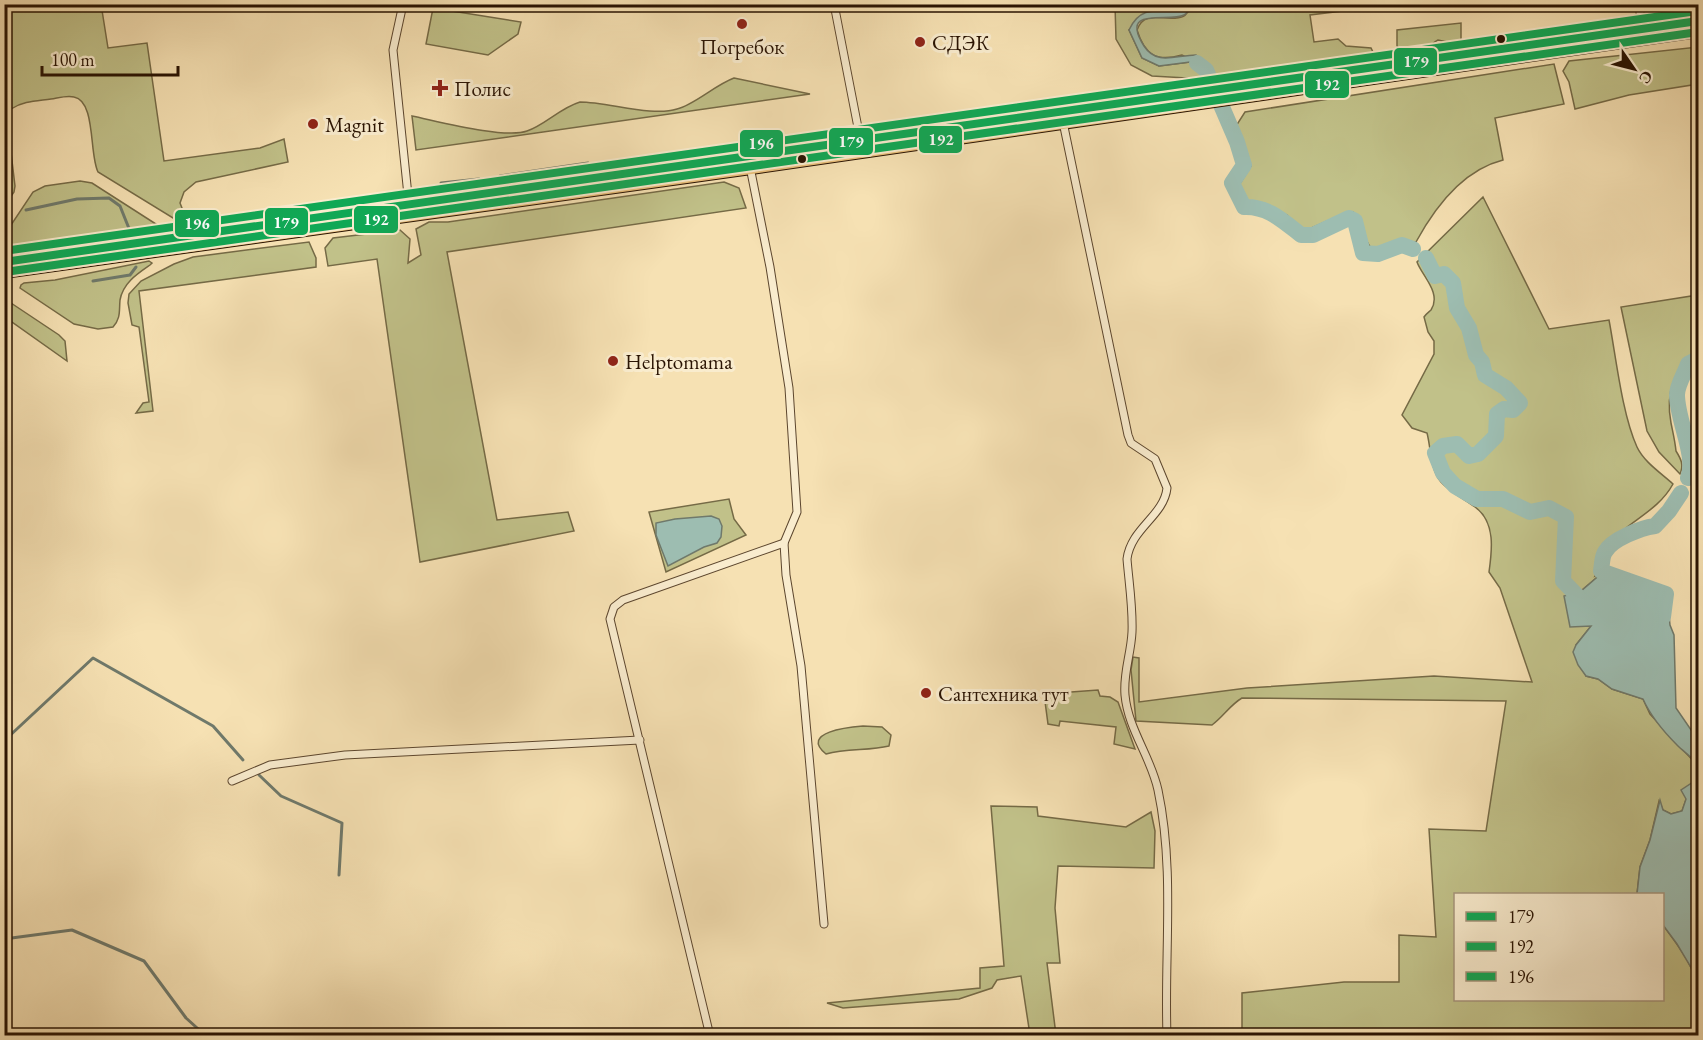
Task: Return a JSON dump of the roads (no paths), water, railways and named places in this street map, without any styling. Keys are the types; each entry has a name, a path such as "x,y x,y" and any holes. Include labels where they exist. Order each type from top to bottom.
{"highway":[{"path":"1237,92 1698,21"},
{"path":"4,272 1205,96 1698,31"},
{"path":"861,146 1063,122 1205,96"},
{"path":"4,262 749,162"}],"street":[{"path":"403,4 393,50 409,206"},
{"path":"834,4 861,146"},
{"path":"1639,4 1642,29"},
{"path":"1063,122 1128,435 1131,443 1155,459 1167,488 1161,506 1134,537 1128,548 1132,634 1124,684 1128,712 1158,789 1167,894 1167,1035"},
{"path":"749,162 770,267 789,388 797,512 784,543 786,575 802,674 824,924"},
{"path":"710,1035 610,619 614,607 623,600 784,543"},
{"path":"232,782 270,765 345,755 640,740"}],"waterway":[{"path":"1197,63 1206,70 1237,142 1244,165 1232,183 1244,207 1253,207 1268,212 1301,235 1313,235 1349,218 1355,221 1363,253 1378,254 1402,245 1413,249"},
{"path":"500,176 588,163"},
{"path":"441,183 479,179"},
{"path":"26,210 77,199 109,198 120,206 130,231"},
{"path":"1426,258 1435,276 1444,274 1453,283 1457,308 1469,328 1476,355 1482,362 1485,375 1506,388 1520,403 1513,410 1504,409 1497,414 1496,436 1478,454 1469,456 1457,444 1443,446 1435,453 1443,473 1455,486 1477,499 1503,499 1530,512 1549,508 1566,517 1563,581 1590,609"},
{"path":"93,281 130,275 136,267"},
{"path":"1688,478 1690,460 1677,391 1688,364 1698,359"},
{"path":"1663,617 1666,594 1601,571 1602,561 1609,547 1620,539 1655,526 1681,493"},
{"path":"4,741 93,658 213,726 243,760"},
{"path":"259,775 281,796 342,823 339,875"},
{"path":"4,939 72,930 144,961 186,1018 206,1036"}],"place":[{"name":"Погребок","path":"742,24"},
{"name":"СДЭК","path":"920,42"},
{"name":"Полис","path":"440,88"},
{"name":"Magnit","path":"313,124"},
{"name":"Helptomama","path":"613,361"},
{"name":"Сантехника тут","path":"926,693"}]}
